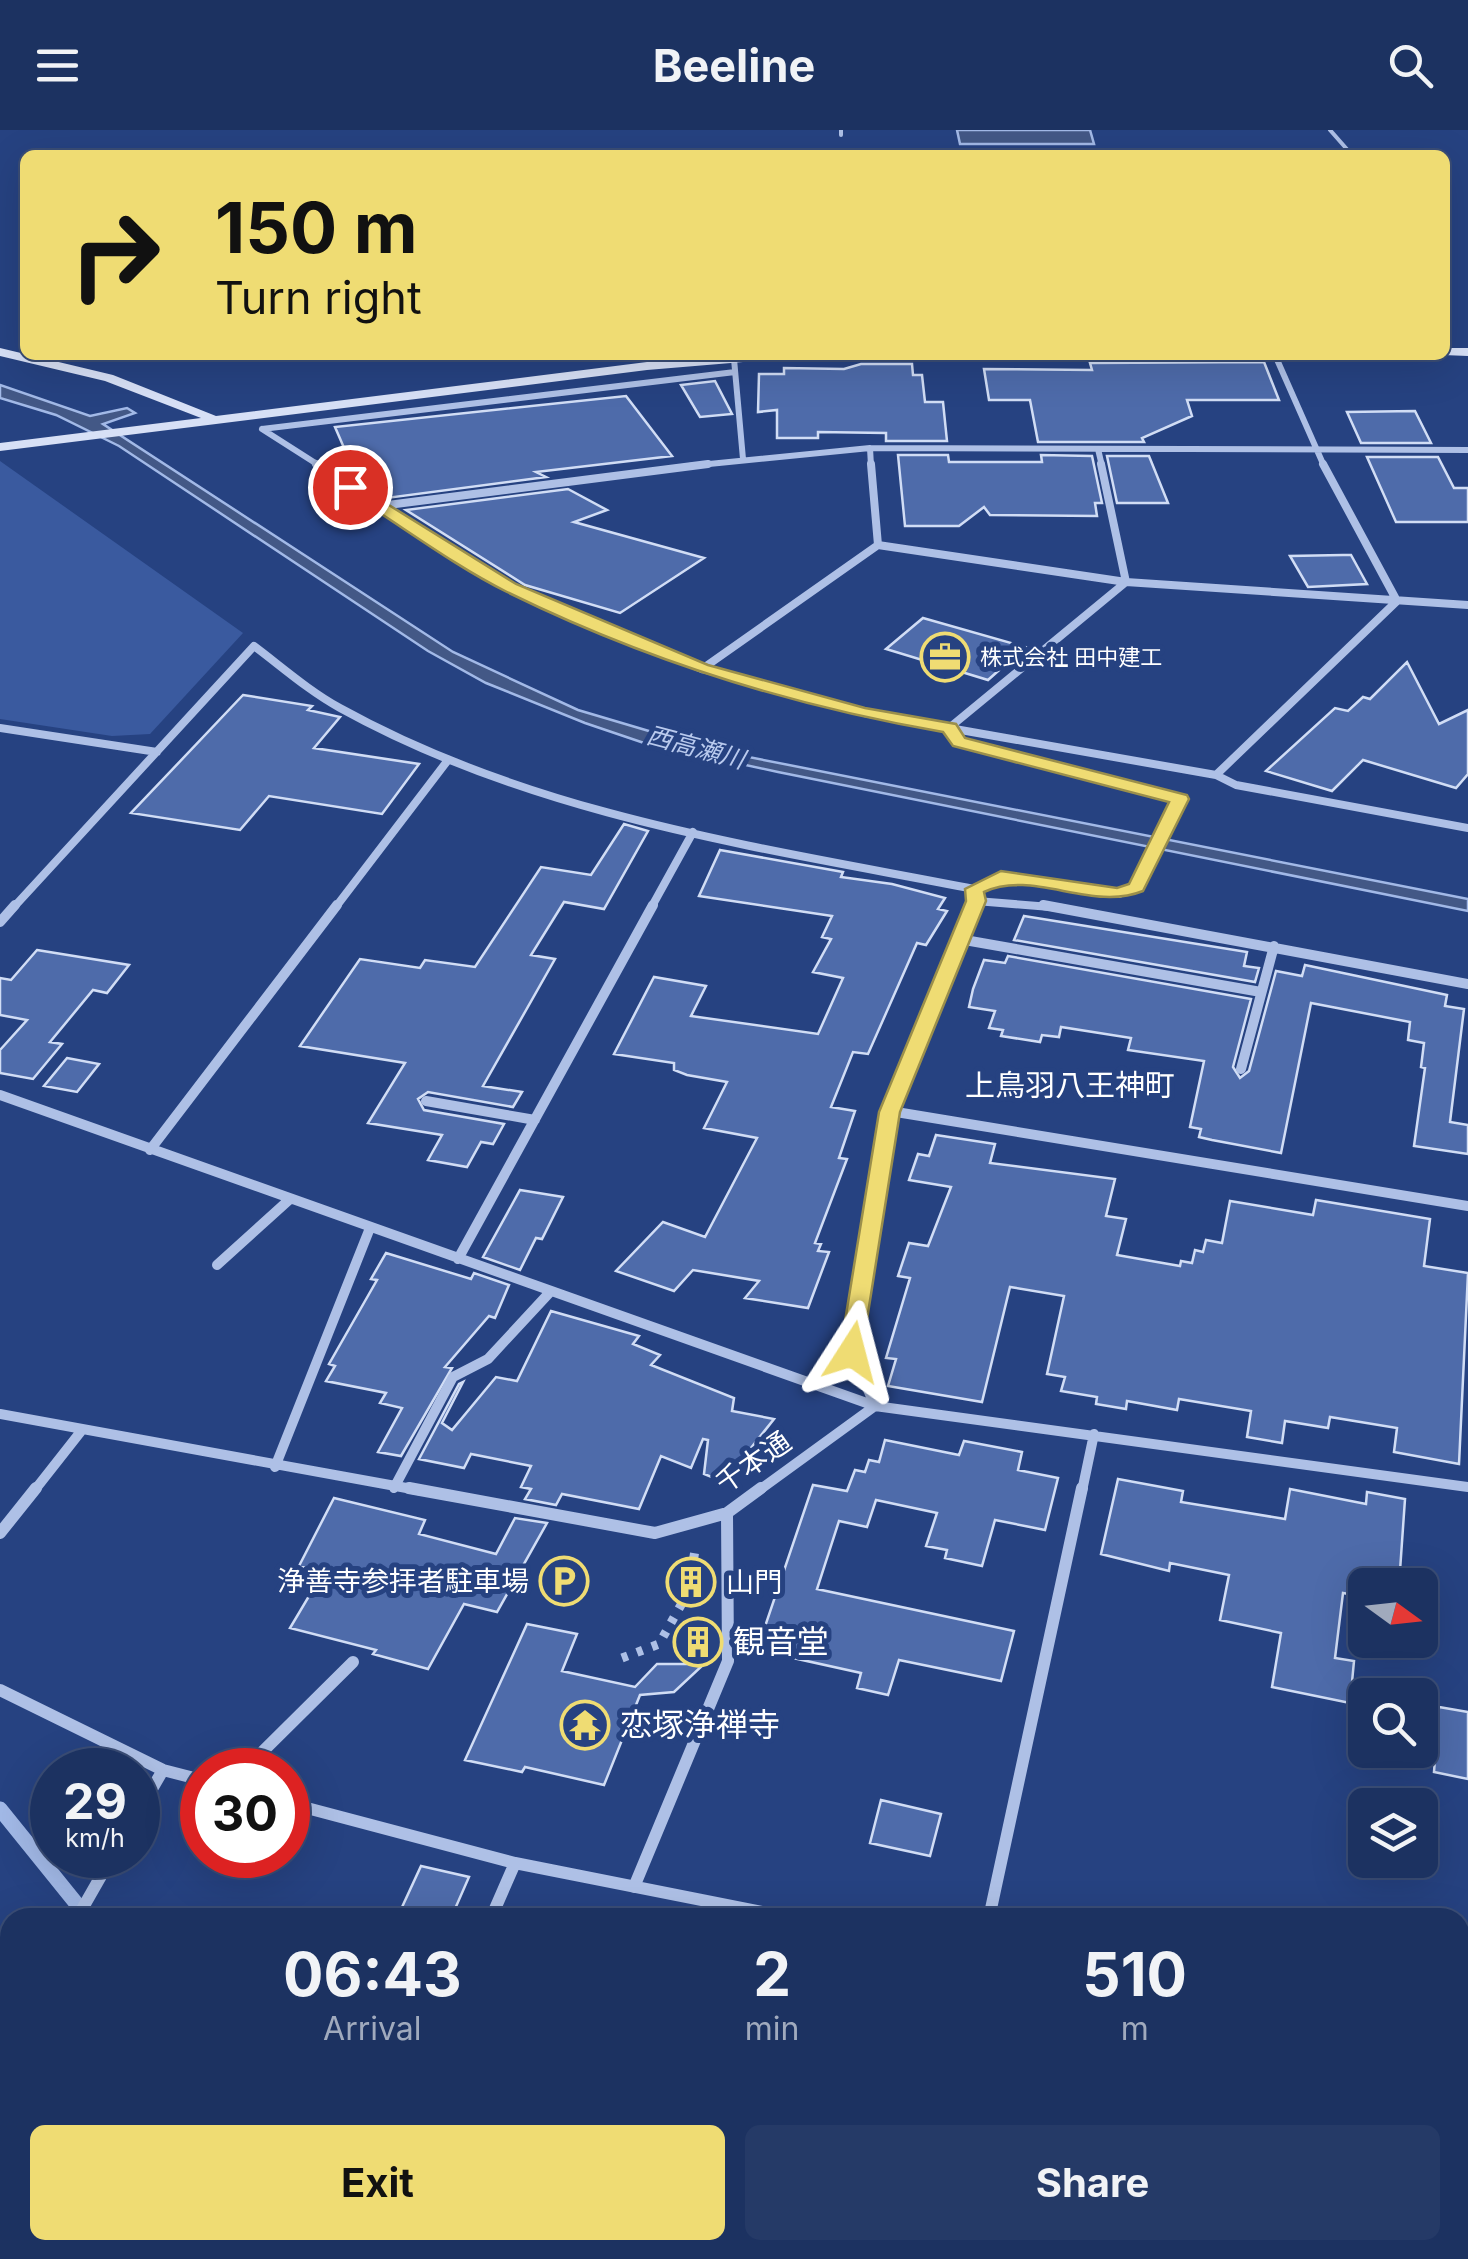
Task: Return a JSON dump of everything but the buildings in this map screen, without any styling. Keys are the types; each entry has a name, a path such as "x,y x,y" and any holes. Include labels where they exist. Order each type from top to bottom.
{"street":[{"path":"32,360 134,386 212,418"},
{"path":"758,360 262,429 511,588 702,669 864,713 1216,774 1236,785 1468,828"},
{"path":"1277,360 1314,449 1397,601"},
{"path":"0,446 647,366 734,366"},
{"path":"734,366 743,459"},
{"path":"379,506 743,459 870,448 1468,450"},
{"path":"870,448 878,545"},
{"path":"1098,449 1126,582"},
{"path":"702,669 878,545 1126,582 1468,605"},
{"path":"950,728 1126,582"},
{"path":"1216,774 1397,601"},
{"path":"0,922 254,646 339,708 448,760 558,798 975,895 1053,906 1468,984"},
{"path":"0,728 157,752"},
{"path":"875,1406 852,1352 890,1112 975,895 1001,876 1119,894 1136,887 1180,799 959,742 950,728"},
{"path":"150,1150 448,760"},
{"path":"458,1259 692,832"},
{"path":"959,939 1261,992"},
{"path":"1241,1069 1274,946"},
{"path":"0,1095 875,1406 1468,1487"},
{"path":"426,1101 535,1120"},
{"path":"890,1112 1468,1206"},
{"path":"217,1264 290,1199"},
{"path":"275,1466 370,1228"},
{"path":"394,1488 453,1377 488,1359 550,1291"},
{"name":"千本通","path":"0,1414 655,1533 728,1513 875,1406"},
{"path":"0,1532 82,1430"},
{"path":"990,1908 1094,1434"},
{"path":"634,1887 728,1661 728,1513"},
{"path":"266,1748 352,1662"},
{"path":"0,1690 162,1770 180,1774"},
{"path":"160,1774 162,1770"},
{"path":"310,1808 514,1862 741,1908"},
{"path":"495,1908 514,1862"},
{"path":"83,1908 100,1878"}],"lane":[{"path":"1330,130 1348,150"}],"path":[{"path":"691,1575 696,1542"},
{"path":"622,1658 659,1644 690,1589"}],"shaded area":[{"path":"0,461 243,633 150,734 112,736 0,719"}],"water":[{"path":"957,130 1090,130 1094,144 960,144"},
{"name":"西高瀬川","path":"0,385 90,416 127,408 135,413 103,424 453,652 578,710 713,750 1468,899 1468,911 778,772 644,743 585,723 486,683 428,651 119,446 56,415 0,398"}],"waterway":[{"path":"0,1809 80,1908"}],"place":[{"name":"株式会社 田中建工","path":"945,657"},
{"name":"浄善寺参拝者駐車場","path":"564,1581"},
{"name":"山門","path":"691,1582"},
{"name":"観音堂","path":"698,1642"},
{"name":"恋塚浄禅寺","path":"585,1725"}],"district":[{"name":"上鳥羽八王神町","path":"1070,1086"}],"route":[{"path":"350,487 511,588 702,669 864,713 950,728 959,742 1180,799 1136,887 1119,894 1001,876 974,889 976,901 890,1112 852,1352"}]}
